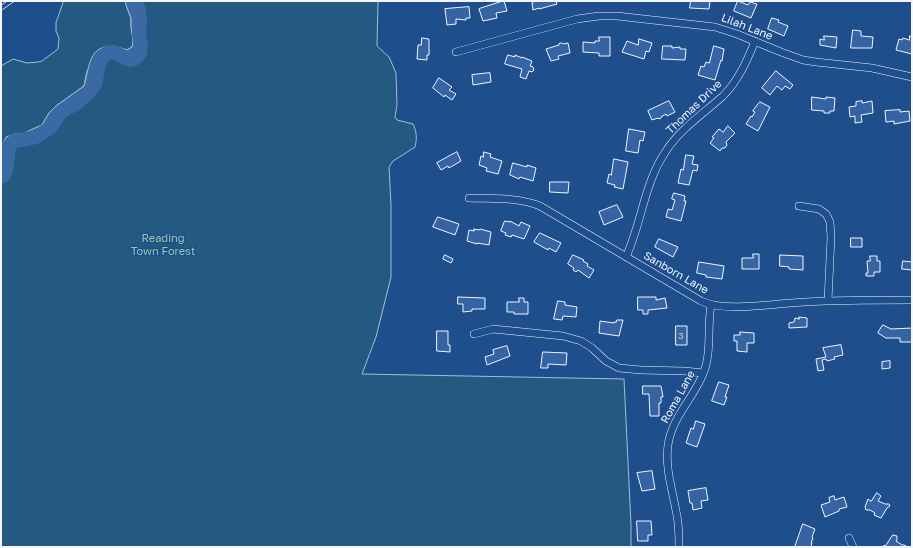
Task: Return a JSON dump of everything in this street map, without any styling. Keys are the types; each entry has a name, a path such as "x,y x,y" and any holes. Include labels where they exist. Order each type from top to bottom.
{"street":[{"name":"Lilah Lane","path":"456,52 578,19 599,16 618,16 715,27 756,41 803,60 872,68 912,78"},
{"name":"Thomas Drive","path":"626,257 635,236 650,181 666,151 687,126 729,89 741,72 756,41"},
{"name":"Sanborn Lane","path":"469,198 514,199 545,209 692,296 710,305 737,307 828,301 912,300"},
{"path":"799,206 819,209 825,213 829,220 831,237 828,301"},
{"name":"Roma Lane","path":"679,547 677,512 667,470 668,444 676,420 695,391 704,373 708,356 710,305"},
{"path":"474,334 494,329 563,336 581,341 592,348 606,362 619,368 704,373"},
{"path":"849,538 853,547"}],"lane":[{"path":"1,8 11,1"}],"green space":[{"path":"64,1 126,1 131,18 134,41 132,47 127,50 113,47 87,71 84,86 56,106 49,113 42,125 22,134 15,134 2,146 1,153 1,66 13,59 27,63 42,61 58,49 59,38 56,31 56,23"},
{"name":"Reading Town Forest","path":"135,1 378,1 377,46 389,57 396,73 397,105 395,117 397,120 413,124 416,138 415,147 393,161 389,167 391,205 391,277 376,337 362,374 624,379 631,547 1,547 1,176 3,176 7,163 9,146 14,141 36,137 51,127 61,112 77,103 88,93 95,85 99,64 102,57 107,53 114,52 130,60 141,45 139,18"}],"shaded area":[{"path":"126,1 135,1 139,10 140,53 135,58 131,59 114,52 105,54 99,62 92,88 84,97 75,104 64,109 54,123 44,132 34,138 16,141 9,146 6,171 3,176 1,176 2,146 6,137 15,134 22,134 42,125 49,113 56,106 84,86 92,57 99,49 111,46 127,50 132,47 133,41 131,18"}],"building":[{"path":"504,1 507,11 496,13 497,18 483,21 479,9"},
{"path":"536,1 556,1 557,4 533,10 532,3"},
{"path":"691,1 710,1 709,9 690,8"},
{"path":"738,1 748,5 750,2 757,4 751,18 734,11"},
{"path":"469,7 470,18 466,18 466,20 456,19 456,24 447,25 445,9"},
{"path":"772,18 779,20 778,22 788,26 784,36 768,29"},
{"path":"853,30 861,31 861,36 873,37 872,48 851,48"},
{"path":"824,36 837,37 836,48 820,45 820,39 824,40"},
{"path":"910,36 912,37 912,54 896,50 899,39 902,40 903,38 909,40"},
{"path":"599,37 610,37 610,56 599,56 599,53 583,52 583,42 595,43 595,41 599,41"},
{"path":"422,38 429,39 429,55 427,55 427,60 417,59 418,45 421,45"},
{"path":"639,39 652,43 649,52 646,51 644,59 622,52 627,41 638,45"},
{"path":"562,43 568,43 570,53 558,56 559,59 551,61 546,49"},
{"path":"663,46 672,46 672,48 680,47 680,49 686,49 685,60 662,59"},
{"path":"714,46 724,49 722,61 721,60 715,80 698,75 701,66 704,67 706,62 709,63"},
{"path":"508,55 515,57 515,55 532,61 530,66 533,67 534,70 532,72 529,71 526,79 520,77 522,69 505,64"},
{"path":"776,71 793,85 790,89 785,86 782,90 777,86 770,95 762,88"},
{"path":"490,73 491,82 473,85 472,75"},
{"path":"439,78 452,87 449,90 456,94 452,100 445,95 444,97 433,88"},
{"path":"812,97 826,99 826,97 835,98 834,111 824,113 824,111 812,110"},
{"path":"669,101 675,112 667,116 666,114 659,119 652,120 648,111"},
{"path":"862,101 862,103 872,101 873,113 861,115 862,122 855,123 855,116 850,117 849,107 856,106 856,102"},
{"path":"760,102 770,107 758,131 746,124 751,116 752,117 755,112 753,111"},
{"path":"900,110 900,112 909,111 910,121 894,124 894,121 886,122 885,111"},
{"path":"728,126 735,133 726,142 727,145 725,148 722,148 720,151 710,143 714,138 712,137 719,129 723,132"},
{"path":"629,129 645,132 643,141 640,140 638,153 626,151"},
{"path":"457,152 461,161 449,168 448,166 441,170 437,163"},
{"path":"484,152 491,154 490,157 502,161 498,174 486,171 487,168 479,165 481,156 483,157"},
{"path":"686,155 694,156 692,164 698,165 697,171 693,170 689,185 678,183 681,169 683,170"},
{"path":"614,159 628,162 623,189 614,187 615,185 607,183 609,174 611,175"},
{"path":"513,163 536,168 533,181 520,177 519,179 510,175"},
{"path":"550,182 569,182 568,193 550,192"},
{"path":"674,193 685,196 684,201 686,201 681,221 666,217 668,209 672,210 675,200 672,199"},
{"path":"617,205 623,217 604,225 599,212"},
{"path":"438,217 459,224 455,235 433,227"},
{"path":"505,221 510,221 519,226 521,222 530,226 524,239 512,235 511,237 505,235 506,233 501,231"},
{"path":"474,229 491,232 489,245 467,241 469,230 474,231"},
{"path":"540,233 561,243 556,252 549,248 548,250 534,242"},
{"path":"851,238 862,238 862,247 851,247"},
{"path":"659,239 678,247 673,257 655,247"},
{"path":"753,254 759,254 759,269 742,269 742,258 753,258"},
{"path":"445,255 453,259 451,263 443,259"},
{"path":"573,255 584,260 583,261 588,264 587,266 594,270 589,278 578,270 576,272 573,270 574,268 568,264"},
{"path":"780,255 803,256 803,270 789,269 789,267 780,266"},
{"path":"870,256 877,256 877,261 880,261 880,272 874,272 874,276 866,276 866,273 868,273 867,261 870,261"},
{"path":"903,261 912,262 912,270 902,269"},
{"path":"699,262 724,266 722,279 706,277 706,275 697,273"},
{"path":"458,297 485,298 485,309 472,309 472,311 463,312 463,304 458,304"},
{"path":"638,297 656,297 656,300 665,298 667,308 648,310 648,314 643,314 643,310 638,310"},
{"path":"519,298 524,298 524,302 528,302 528,314 514,314 514,312 507,312 507,302 519,302"},
{"path":"558,301 565,302 565,305 577,307 576,317 563,316 562,320 554,319"},
{"path":"799,317 807,318 807,327 789,328 789,323 794,322 795,318 799,319"},
{"path":"617,320 623,320 619,336 599,333 600,321 614,323"},
{"path":"883,325 891,329 912,328 912,342 900,342 900,338 886,338 878,333"},
{"path":"676,326 687,326 687,345 676,345"},
{"path":"437,331 448,331 448,345 450,345 450,352 437,351"},
{"path":"740,332 754,333 754,343 747,343 747,352 737,351 737,341 734,341 734,335 740,335"},
{"path":"841,345 843,355 834,357 835,359 827,361 826,359 822,360 824,370 818,371 816,359 826,357 823,348"},
{"path":"507,346 510,356 487,365 485,357 494,354 493,350"},
{"path":"543,352 567,353 566,365 548,364 548,368 541,368"},
{"path":"890,361 890,368 882,369 882,362"},
{"path":"719,382 729,385 724,405 712,401"},
{"path":"643,386 661,386 663,397 661,397 661,403 659,403 659,416 650,416 649,394 643,394"},
{"path":"696,421 705,424 697,447 686,443 691,428 693,429"},
{"path":"652,471 655,489 642,491 637,473"},
{"path":"706,488 708,500 701,501 702,508 693,510 688,491"},
{"path":"877,493 881,496 878,501 889,504 890,506 881,518 874,515 875,513 870,510 866,510 865,507 868,499 871,501"},
{"path":"834,496 835,500 844,497 847,507 839,509 839,511 825,517 821,505 830,502 829,498"},
{"path":"637,521 651,521 652,535 648,535 648,541 638,541"},
{"path":"803,524 815,529 811,547 795,547"},
{"path":"893,535 897,536 896,541 908,547 883,547"}],"waterway":[{"path":"1,176 3,176 6,171 9,146 14,141 36,137 51,127 61,112 77,103 88,93 95,85 99,64 102,57 107,53 114,52 130,60 136,58 140,53 140,19 139,10 135,1"}]}
